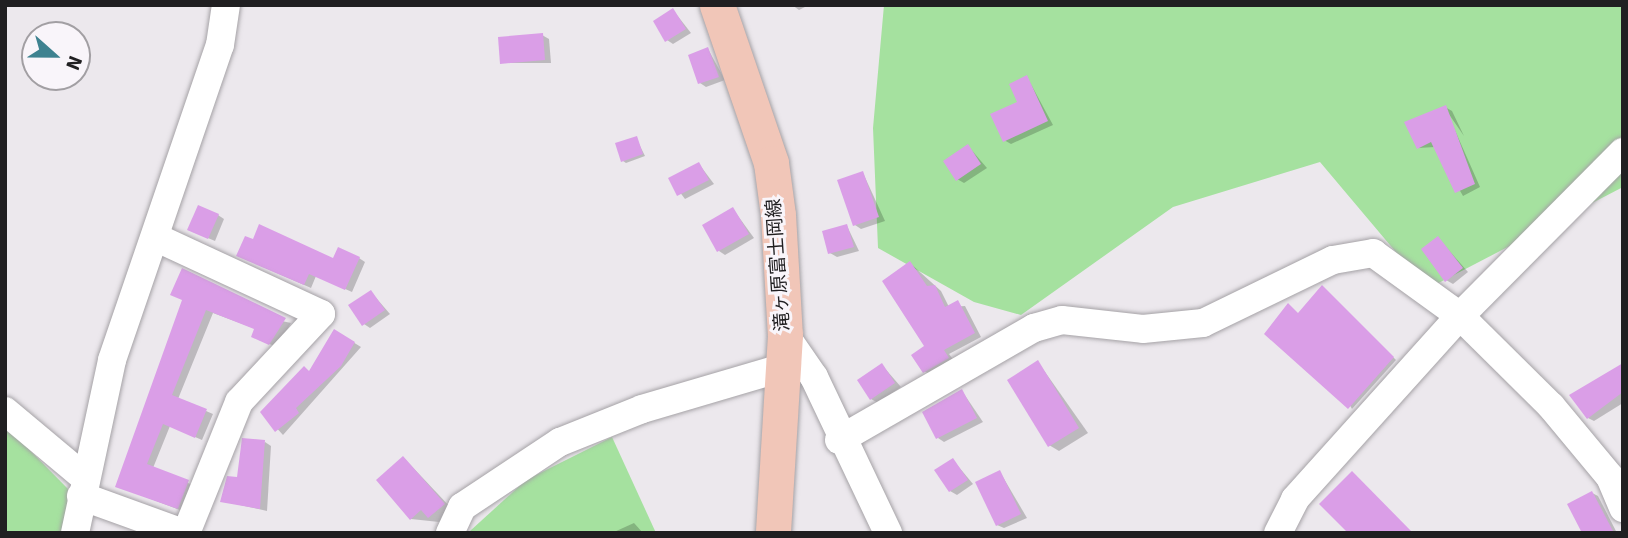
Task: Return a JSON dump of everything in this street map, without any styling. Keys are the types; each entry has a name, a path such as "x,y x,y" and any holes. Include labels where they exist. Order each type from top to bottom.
{"main road":[{"name":"滝ヶ原富士岡線","path":"717,5 771,163 783,352 773,533"}],"street":[{"path":"75,533 112,360 219,44 226,5"},
{"path":"1278,533 1295,499 1460,316 1623,152"},
{"path":"5,411 83,487 184,533 239,402 321,314 155,237"},
{"path":"839,440 1034,328 1062,320 1143,329 1203,323 1333,260 1374,253 1460,316 1551,406 1610,477 1623,508"},
{"path":"450,533 462,507 560,442 783,352 814,377 839,440 888,533"}],"green space":[{"path":"884,5 1623,5 1623,187 1427,289 1320,162 1173,207 1021,315 974,302 878,248 873,128"},
{"path":"5,425 70,491 64,533 5,533"},
{"path":"612,437 656,533 470,531 526,480"}],"building":[{"path":"673,8 686,29 665,42 653,21"},
{"path":"543,33 545,60 500,64 498,37"},
{"path":"708,47 719,77 698,84 688,55"},
{"path":"1027,75 1048,121 1003,142 990,114 1017,102 1009,84"},
{"path":"1446,105 1475,184 1455,193 1431,142 1417,149 1404,122"},
{"path":"637,136 643,154 621,162 615,143"},
{"path":"968,144 981,164 956,181 943,161"},
{"path":"699,162 709,180 677,196 668,178"},
{"path":"863,171 879,217 853,226 837,180"},
{"path":"198,205 219,214 208,239 187,230"},
{"path":"733,207 749,234 717,252 702,225"},
{"path":"259,224 333,258 338,247 360,257 345,290 309,274 304,285 236,256 245,236 253,239"},
{"path":"847,224 854,247 828,254 822,231"},
{"path":"1438,236 1463,268 1445,282 1421,249"},
{"path":"910,261 927,286 935,285 945,307 958,300 975,333 944,350 949,358 923,373 911,355 924,346 882,281"},
{"path":"182,268 286,318 269,345 251,337 254,329 206,310 172,395 207,409 195,438 163,424 147,464 189,480 178,509 115,487 182,300 170,295"},
{"path":"1322,285 1394,357 1348,409 1264,334 1288,303 1298,313"},
{"path":"371,290 385,310 362,326 348,305"},
{"path":"334,329 355,342 341,366 296,408 299,413 275,432 260,412 304,366 309,371"},
{"path":"1038,360 1079,428 1048,447 1007,380"},
{"path":"882,363 895,383 870,400 857,380"},
{"path":"1623,363 1623,392 1587,419 1569,395"},
{"path":"962,389 977,418 936,439 922,412"},
{"path":"242,438 265,440 260,509 220,502 227,476 237,477"},
{"path":"403,456 445,504 428,518 421,510 410,520 376,480"},
{"path":"953,458 968,480 949,492 934,470"},
{"path":"1000,470 1021,514 996,526 975,482"},
{"path":"1352,471 1413,533 1348,533 1319,504"},
{"path":"1592,491 1614,533 1582,533 1567,504"}]}
